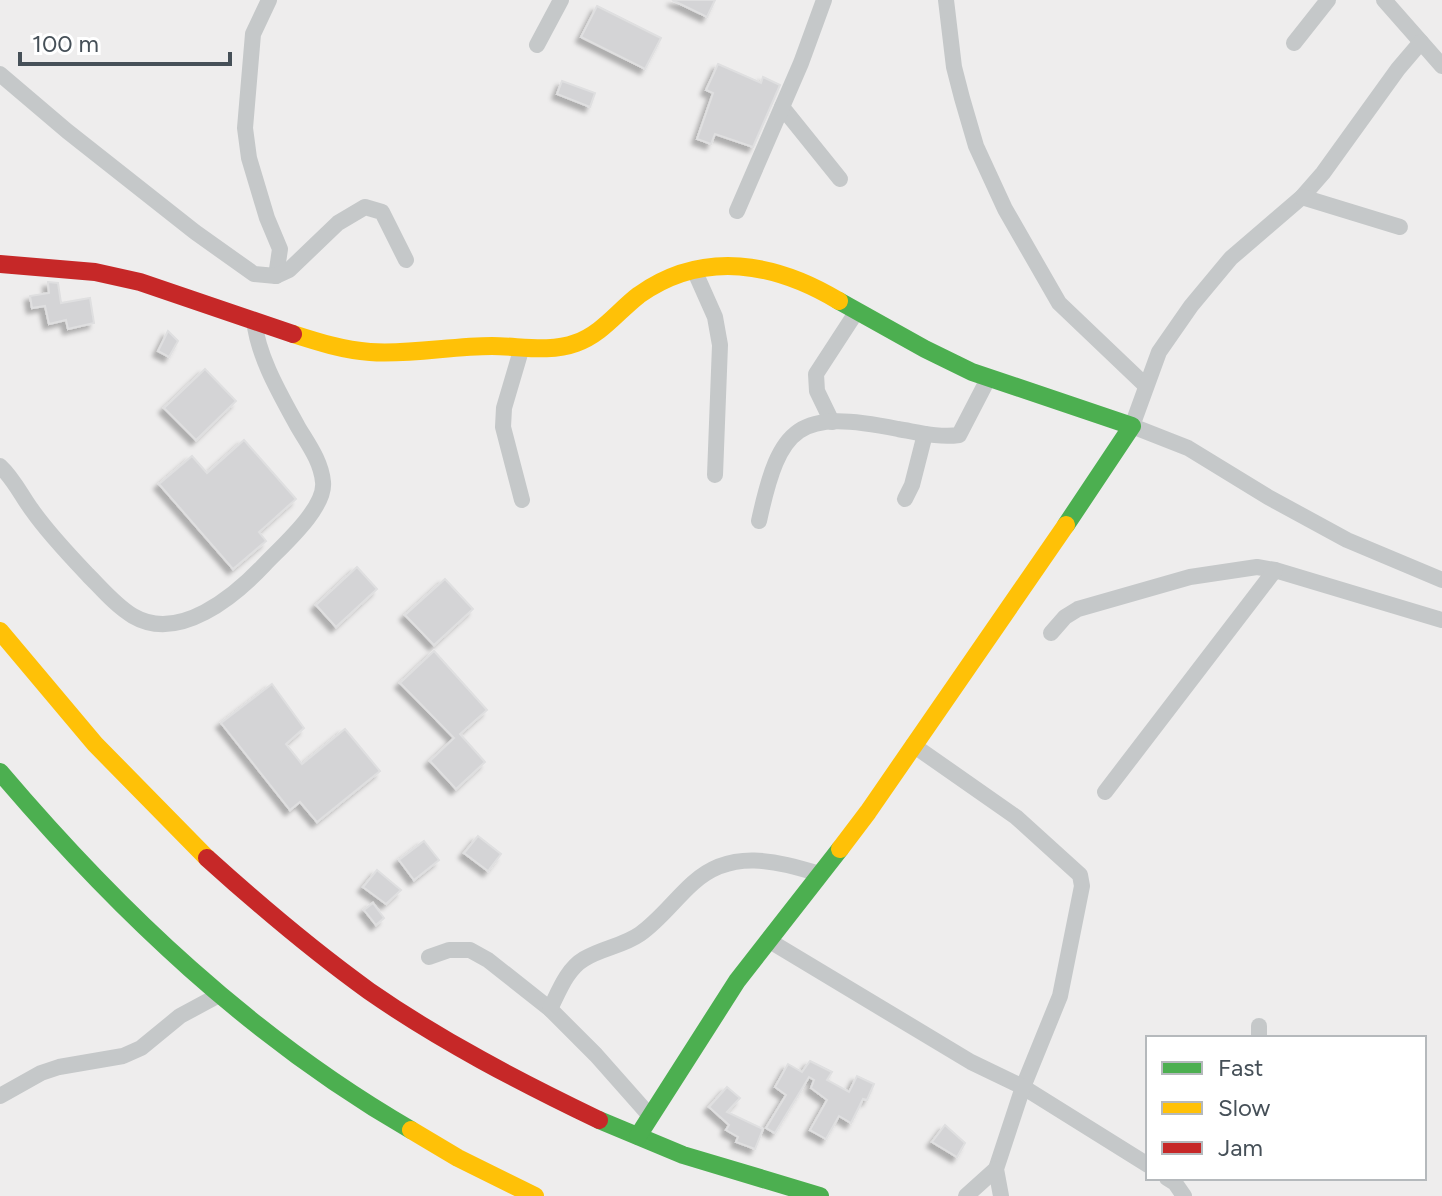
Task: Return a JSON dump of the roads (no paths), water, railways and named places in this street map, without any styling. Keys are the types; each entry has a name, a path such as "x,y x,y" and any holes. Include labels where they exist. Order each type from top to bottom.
{"main road":[{"path":"0,264 95,272 140,282 362,353 403,354 486,346 555,349 578,343 598,331 656,284 722,266 777,270 815,286 911,342 988,379 1132,426 868,812 737,981 638,1136"},
{"path":"0,631 52,696 125,777 189,841 289,931 432,1032 566,1105 663,1148 820,1196"},
{"path":"0,772 127,910 219,995 295,1056 469,1166 535,1196"}],"street":[{"path":"269,0 253,34 245,128 249,158 280,249 276,276"},
{"path":"537,45 561,0"},
{"path":"737,211 824,0"},
{"path":"946,0 954,67 962,98 976,146 1005,209 1059,303 1145,385"},
{"path":"1294,43 1328,0"},
{"path":"1384,0 1442,66"},
{"path":"1421,42 1323,173 1302,197 1248,241 1211,282 1159,352 1132,426 1188,448 1347,540 1442,580"},
{"path":"0,74 195,232 254,274 276,276 289,270 338,223 365,207 382,212 406,260"},
{"path":"782,107 840,179"},
{"path":"1302,197 1400,227"},
{"path":"695,272 715,317 720,345 715,475"},
{"path":"832,422 817,391 816,374 857,311"},
{"path":"0,466 13,479 32,511 76,562 132,615 152,623 171,623 211,610 252,578 300,529 311,515 324,485 318,461 275,382 256,336 254,320"},
{"path":"522,347 504,408 503,427 522,500"},
{"path":"759,521 768,479 785,443 797,431 810,425 832,422 864,422 925,434 959,435 988,379"},
{"path":"905,499 912,485 925,434"},
{"path":"1051,633 1065,617 1078,609 1190,577 1245,567 1275,570 1442,620"},
{"path":"1105,792 1275,570"},
{"path":"913,745 1016,817 1080,875 1082,886 1060,996 1023,1087 996,1169 1001,1196"},
{"path":"550,1009 574,967 584,959 640,934 695,880 712,869 751,859 768,859 820,874"},
{"path":"768,940 971,1062 1023,1087 1146,1164"},
{"path":"429,957 449,950 470,950 488,960 550,1009 650,1116"},
{"path":"0,1096 41,1073 123,1056 141,1048 180,1016 219,995"},
{"path":"966,1196 996,1169"}]}
